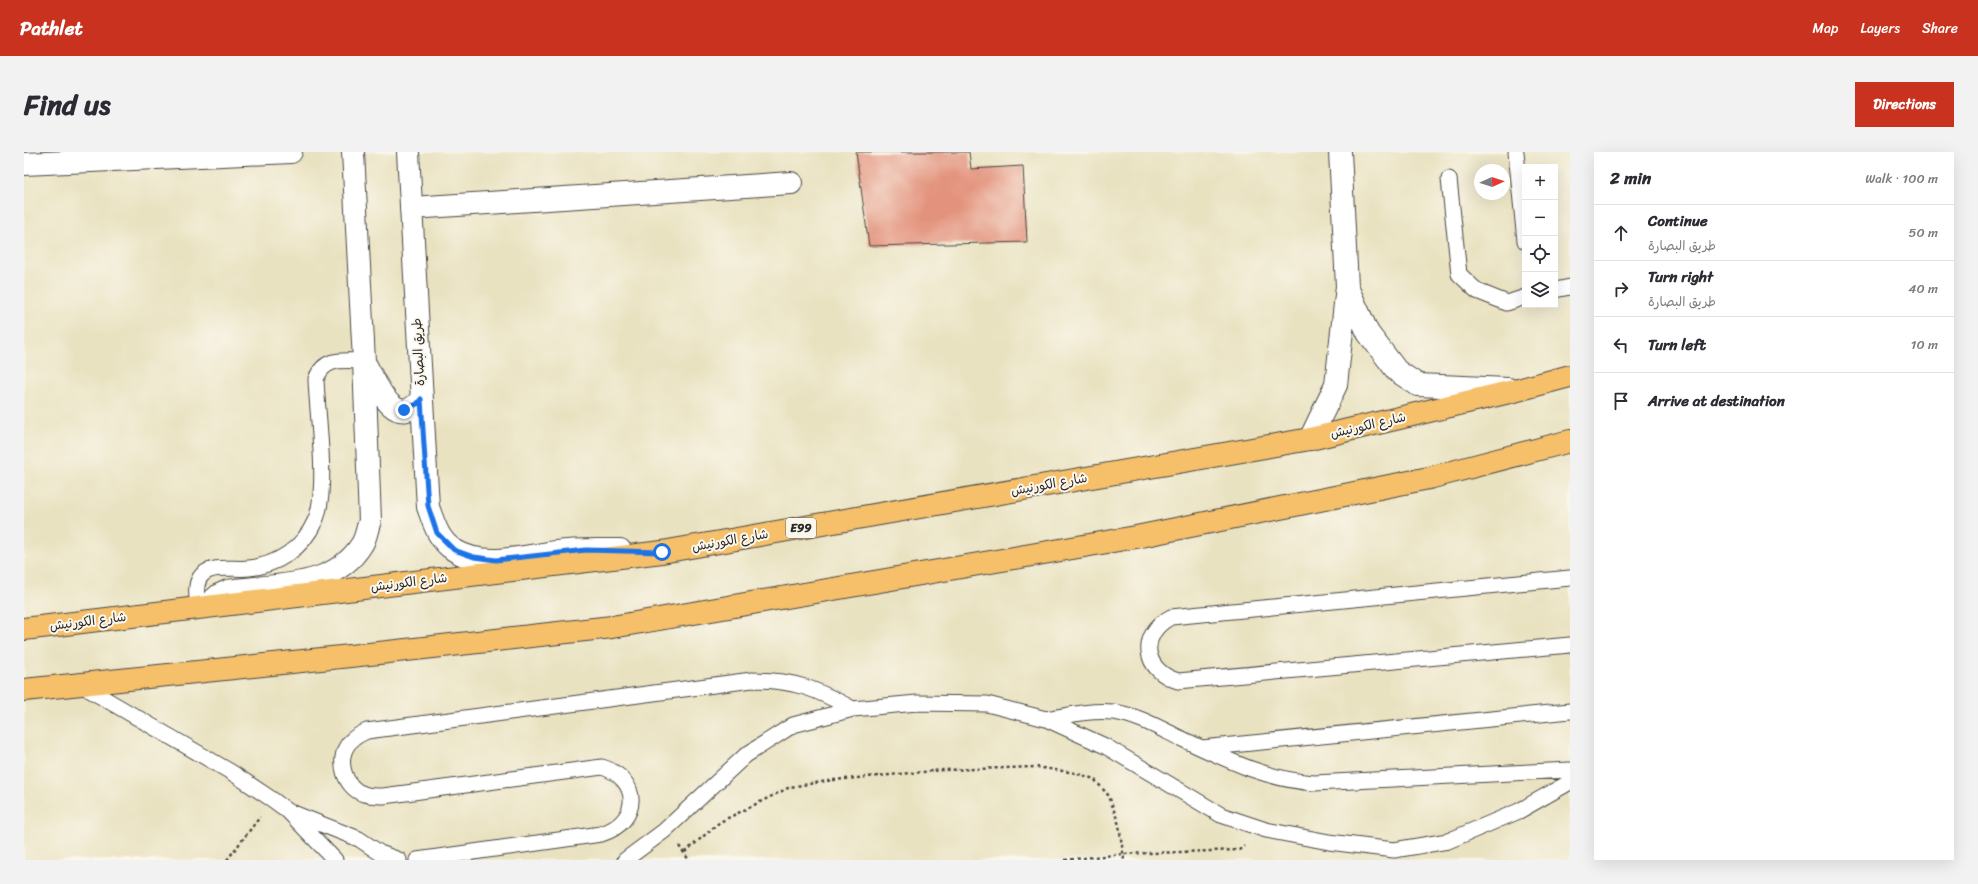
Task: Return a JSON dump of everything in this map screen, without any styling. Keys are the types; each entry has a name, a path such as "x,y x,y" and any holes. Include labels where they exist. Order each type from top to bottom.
{"highway":[{"name":"شارع الكورنيش","path":"24,629 662,552 1310,439 1518,390 1570,376"},
{"path":"24,690 612,627 1136,537 1428,478 1570,441"}],"street":[{"path":"24,164 291,152"},
{"path":"201,607 228,591 305,582 328,576 348,562 362,543 370,521 364,360 353,152"},
{"name":"طريق البصارة","path":"408,152 428,506 437,533 454,550 474,557 496,560 586,550 662,552"},
{"path":"1310,439 1336,385 1347,286 1340,152"},
{"path":"411,208 791,183"},
{"path":"1347,286 1368,333 1397,370 1418,385 1518,390"},
{"path":"364,360 385,401 390,406 404,410 417,404 421,399"}],"lane":[{"path":"1516,152 1524,236"},
{"path":"1449,179 1459,274 1477,291 1507,303 1522,298"},
{"path":"1558,289 1570,287"},
{"path":"201,607 198,582 202,575 209,570 250,568 270,564 289,554 305,539 316,521 322,500 316,379 322,368 334,361 364,360"},
{"path":"1570,578 1171,617 1162,622 1154,630 1150,640 1149,650 1151,662 1158,671 1167,678 1178,682 1570,645"},
{"path":"417,860 607,833 621,825 627,816 631,806 631,795 621,776 612,770 602,767 383,796 363,794 348,782 344,774 342,764 344,753 349,743 357,735 367,731 752,680 775,680 796,684 816,690 853,709"},
{"path":"81,685 231,772 273,800 288,811 335,860"},
{"path":"625,860 664,831 746,755 793,726 853,709 917,703 987,704 1046,719 1105,746 1221,815 1266,830 1329,842 1394,850 1448,841 1519,811 1570,782"},
{"path":"1046,719 1091,711 1114,712 1139,718 1201,748 1258,773 1277,778 1314,783 1570,770"},
{"path":"1201,748 1570,711"},
{"path":"288,811 359,839 380,853 399,860"}],"path":[{"path":"685,852 720,822 790,787 834,780 944,770 1036,767 1076,773 1094,779 1109,796 1118,824 1124,860"},
{"path":"228,860 273,800"},
{"path":"1065,860 1123,854 1239,850 1266,830"}],"building":[{"path":"856,152 969,152 971,169 1023,166 1027,242 869,246"}],"route":[{"path":"404,410 417,404 421,399 428,506 437,533 454,550 474,557 496,560 557,552 586,550 662,552"}]}
